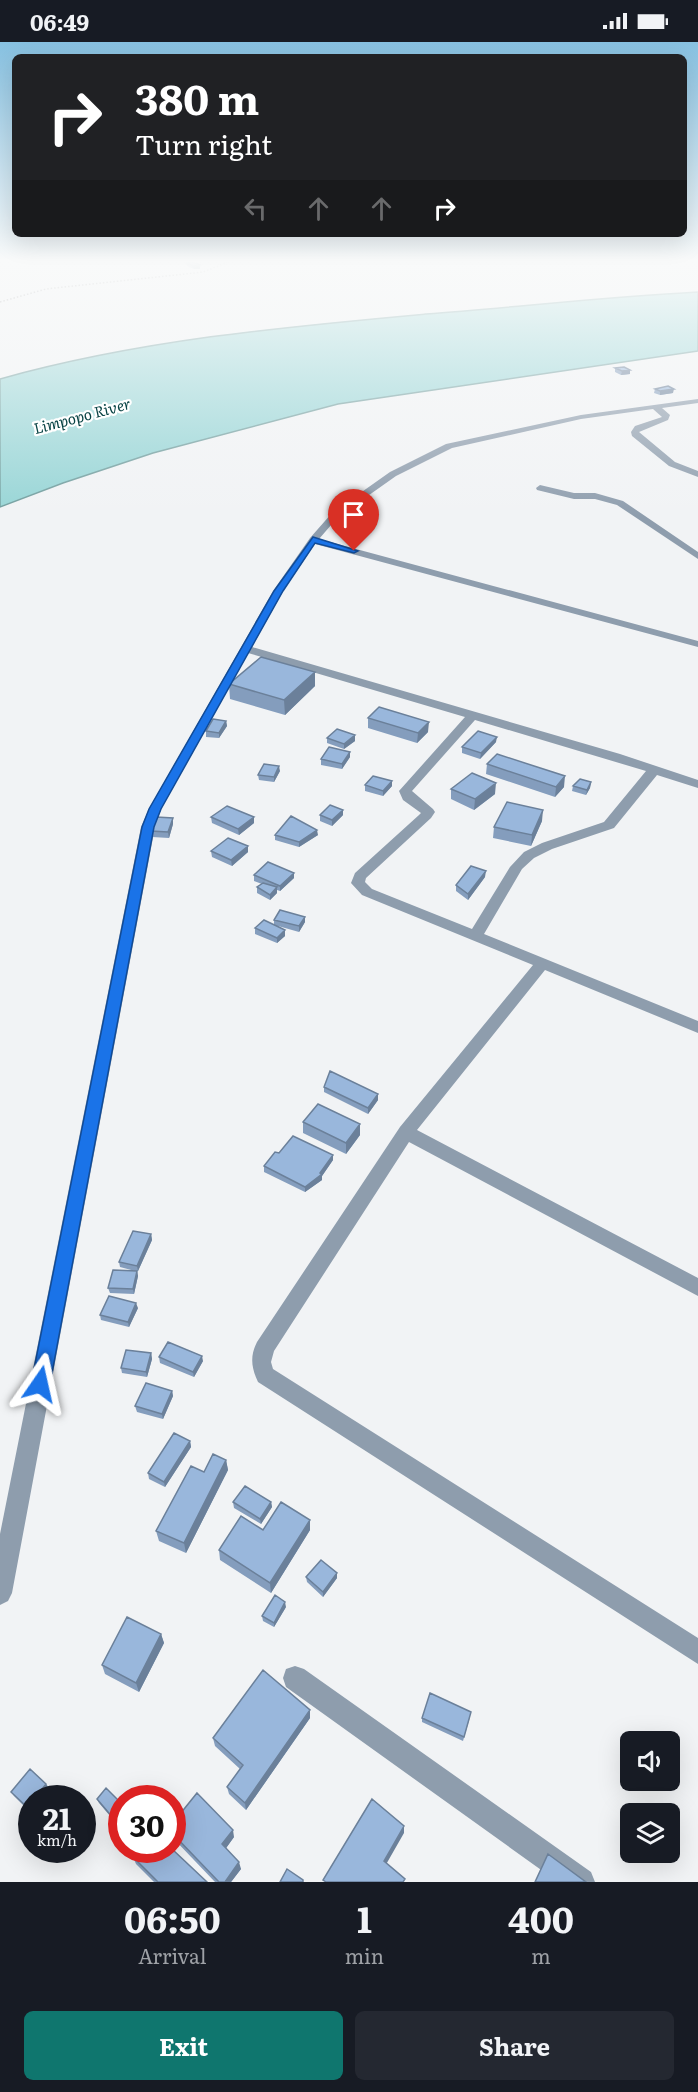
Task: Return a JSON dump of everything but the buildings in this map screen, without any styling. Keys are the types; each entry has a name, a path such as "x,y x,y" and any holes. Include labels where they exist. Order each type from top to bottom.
{"street":[{"path":"0,1593 148,827 155,809 278,591 313,540 335,515 393,474 449,446 549,423 698,401"},
{"path":"655,406 666,415 665,418 638,428 636,435 672,464 698,474"},
{"path":"540,488 573,496 595,496 620,503 698,555"},
{"path":"313,540 698,644"},
{"path":"245,649 698,784"},
{"path":"473,716 405,791 408,798 428,812 424,818 360,876 358,884 367,892 541,965 698,1027"},
{"path":"475,937 517,867 529,855 547,846 609,825 654,770"},
{"path":"541,965 406,1132 264,1348 261,1362 265,1375 698,1652"},
{"path":"406,1132 698,1288"},
{"path":"295,1678 581,1882"}],"water":[{"name":"Limpopo River","path":"158,345 698,345 698,351 338,404 153,453 0,507 0,379 105,354"}],"route":[{"path":"40,1384 148,827 155,809 278,591 301,556 313,540 354,551"}]}
